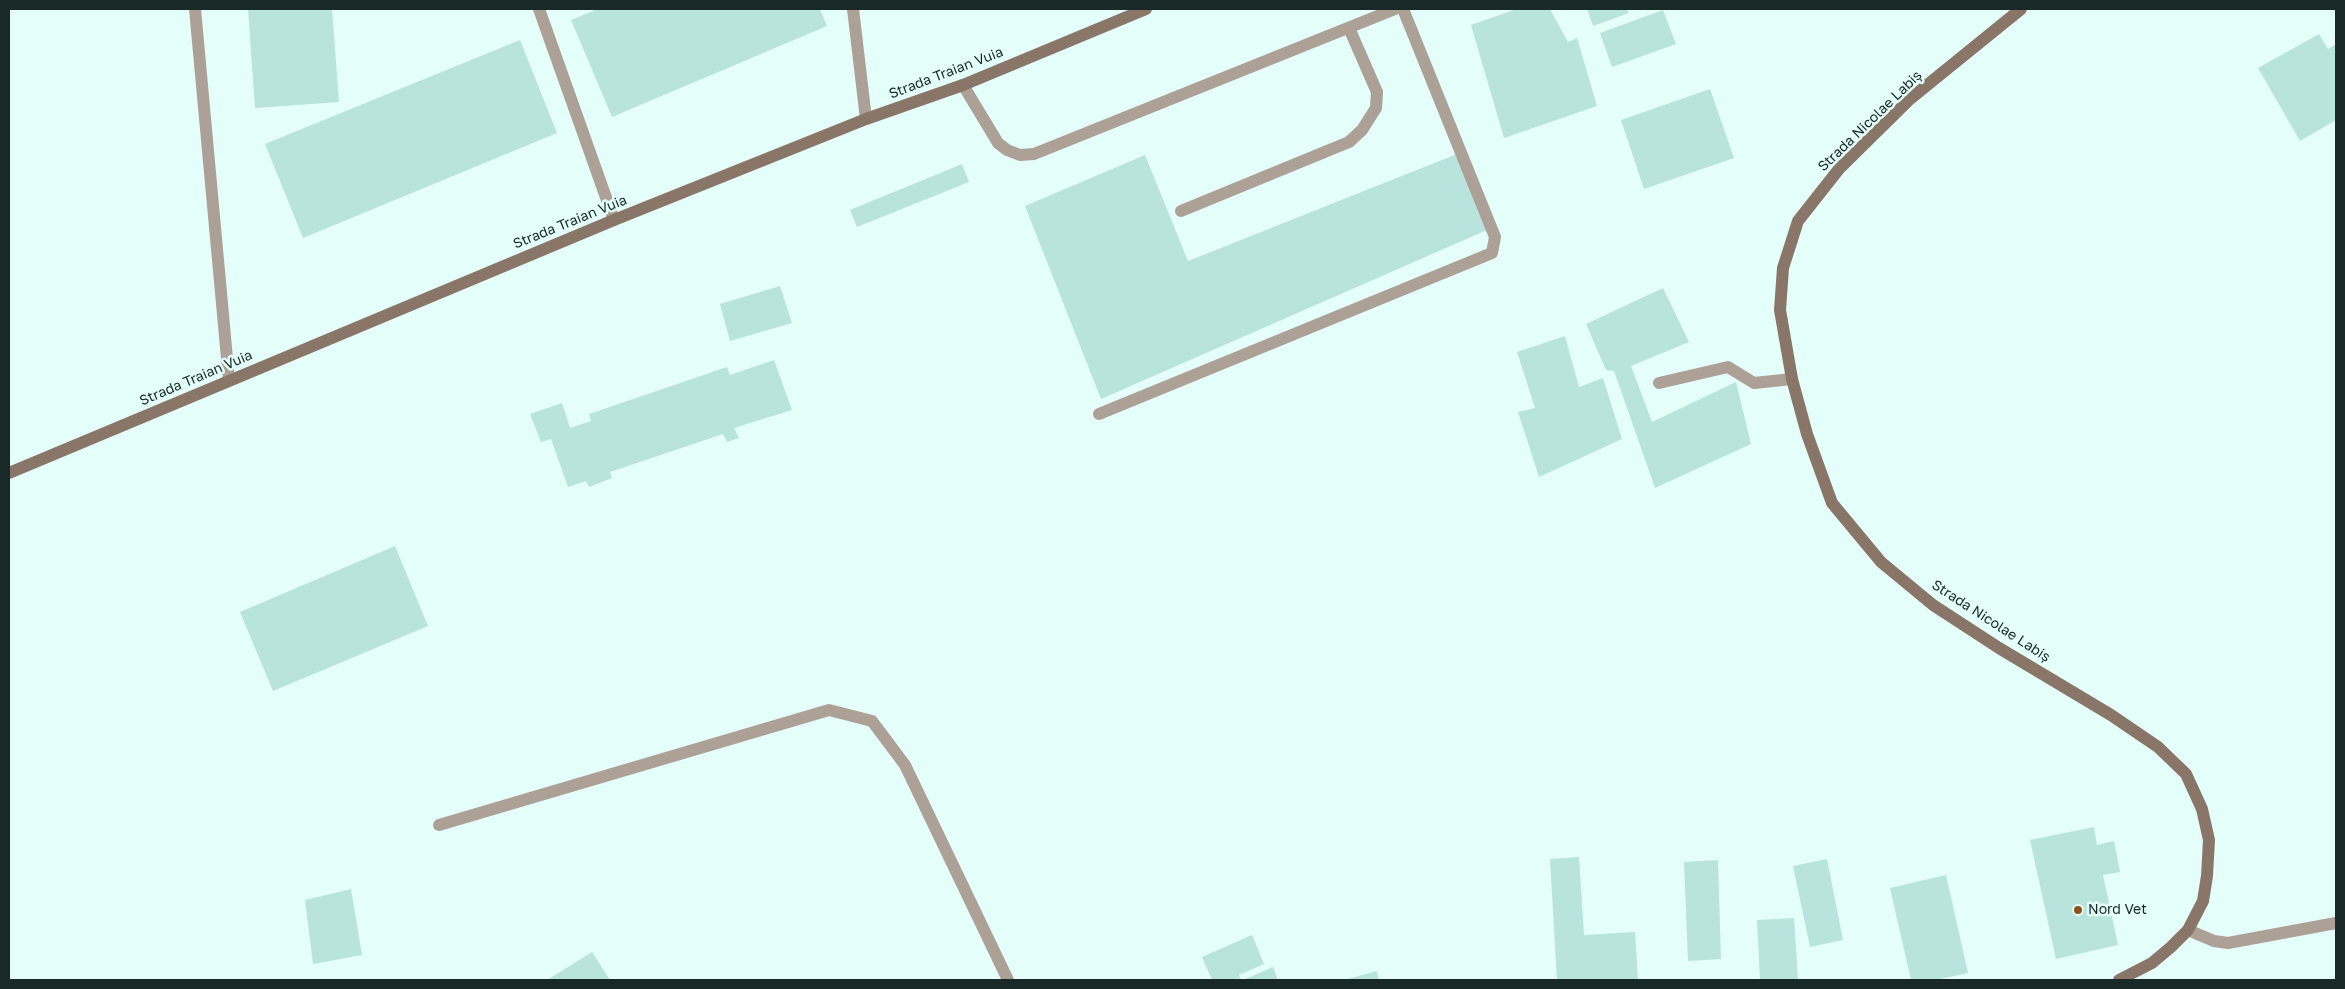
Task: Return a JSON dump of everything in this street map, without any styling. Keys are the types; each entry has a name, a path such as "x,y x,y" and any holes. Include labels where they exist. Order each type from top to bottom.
{"street":[{"path":"195,9 229,380"},
{"path":"539,9 614,220"},
{"path":"853,9 866,120"},
{"name":"Strada Traian Vuia","path":"9,473 614,220 866,120 963,84 1146,9"},
{"path":"963,84 998,143 1007,150 1020,155 1034,154 1395,9"},
{"path":"1099,414 1492,253 1495,237 1403,9"},
{"name":"Strada Nicolae Labiș","path":"2021,9 1910,99 1839,168 1798,221 1783,268 1780,310 1792,379 1807,434 1832,503 1881,562 1933,605 1998,648 2112,715 2158,747 2186,774 2202,808 2209,840 2207,876 2203,901 2188,930 2152,963 2118,980"},
{"path":"1181,211 1350,142 1362,130 1376,108 1377,92 1349,28"},
{"path":"1659,383 1728,367 1754,383 1792,379"},
{"path":"439,825 829,710 872,721 905,765 1008,980"},
{"path":"2188,930 2214,942 2228,943 2336,923"}],"building":[{"path":"248,9 332,9 339,102 255,108"},
{"path":"598,9 820,9 827,26 612,117 571,20"},
{"path":"1517,9 1550,9 1568,42 1577,38 1597,106 1504,138 1471,25"},
{"path":"1587,9 1627,9 1629,13 1593,26"},
{"path":"1663,10 1676,44 1612,67 1600,33"},
{"path":"2319,34 2328,49 2336,44 2336,120 2300,141 2258,68"},
{"path":"520,40 557,133 303,238 265,144"},
{"path":"1710,89 1734,158 1644,189 1621,120"},
{"path":"1462,152 1487,230 1101,399 1025,206 1145,155 1188,261"},
{"path":"962,164 969,182 857,227 850,210"},
{"path":"780,286 792,323 730,341 720,304"},
{"path":"1663,288 1689,342 1631,366 1652,422 1736,382 1751,444 1655,488 1614,371 1606,370 1586,324"},
{"path":"1565,336 1579,387 1603,378 1622,439 1539,477 1518,412 1535,408 1517,352"},
{"path":"774,360 792,410 734,428 739,438 727,442 723,434 610,472 612,478 589,487 586,481 568,487 551,439 541,442 530,414 562,403 570,428 591,421 589,414 727,367 730,375"},
{"path":"395,546 428,626 273,691 240,612"},
{"name":"Nord Vet","path":"2094,827 2097,845 2114,841 2120,872 2103,875 2118,945 2056,959 2030,840"},
{"path":"1579,857 1584,935 1635,932 1638,980 1557,980 1550,859"},
{"path":"1827,859 1843,940 1810,947 1793,866"},
{"path":"1718,860 1721,959 1688,961 1684,862"},
{"path":"1946,875 1968,973 1936,980 1911,980 1890,888"},
{"path":"351,889 362,955 313,964 305,900"},
{"path":"1794,918 1798,980 1760,980 1757,920"},
{"path":"1252,935 1264,964 1239,975 1241,980 1212,980 1202,957"},
{"path":"592,952 610,980 547,980"},
{"path":"1273,967 1278,980 1243,980"},
{"path":"1377,971 1379,980 1344,980"}],"place":[{"name":"Nord Vet","path":"2078,910"}]}
